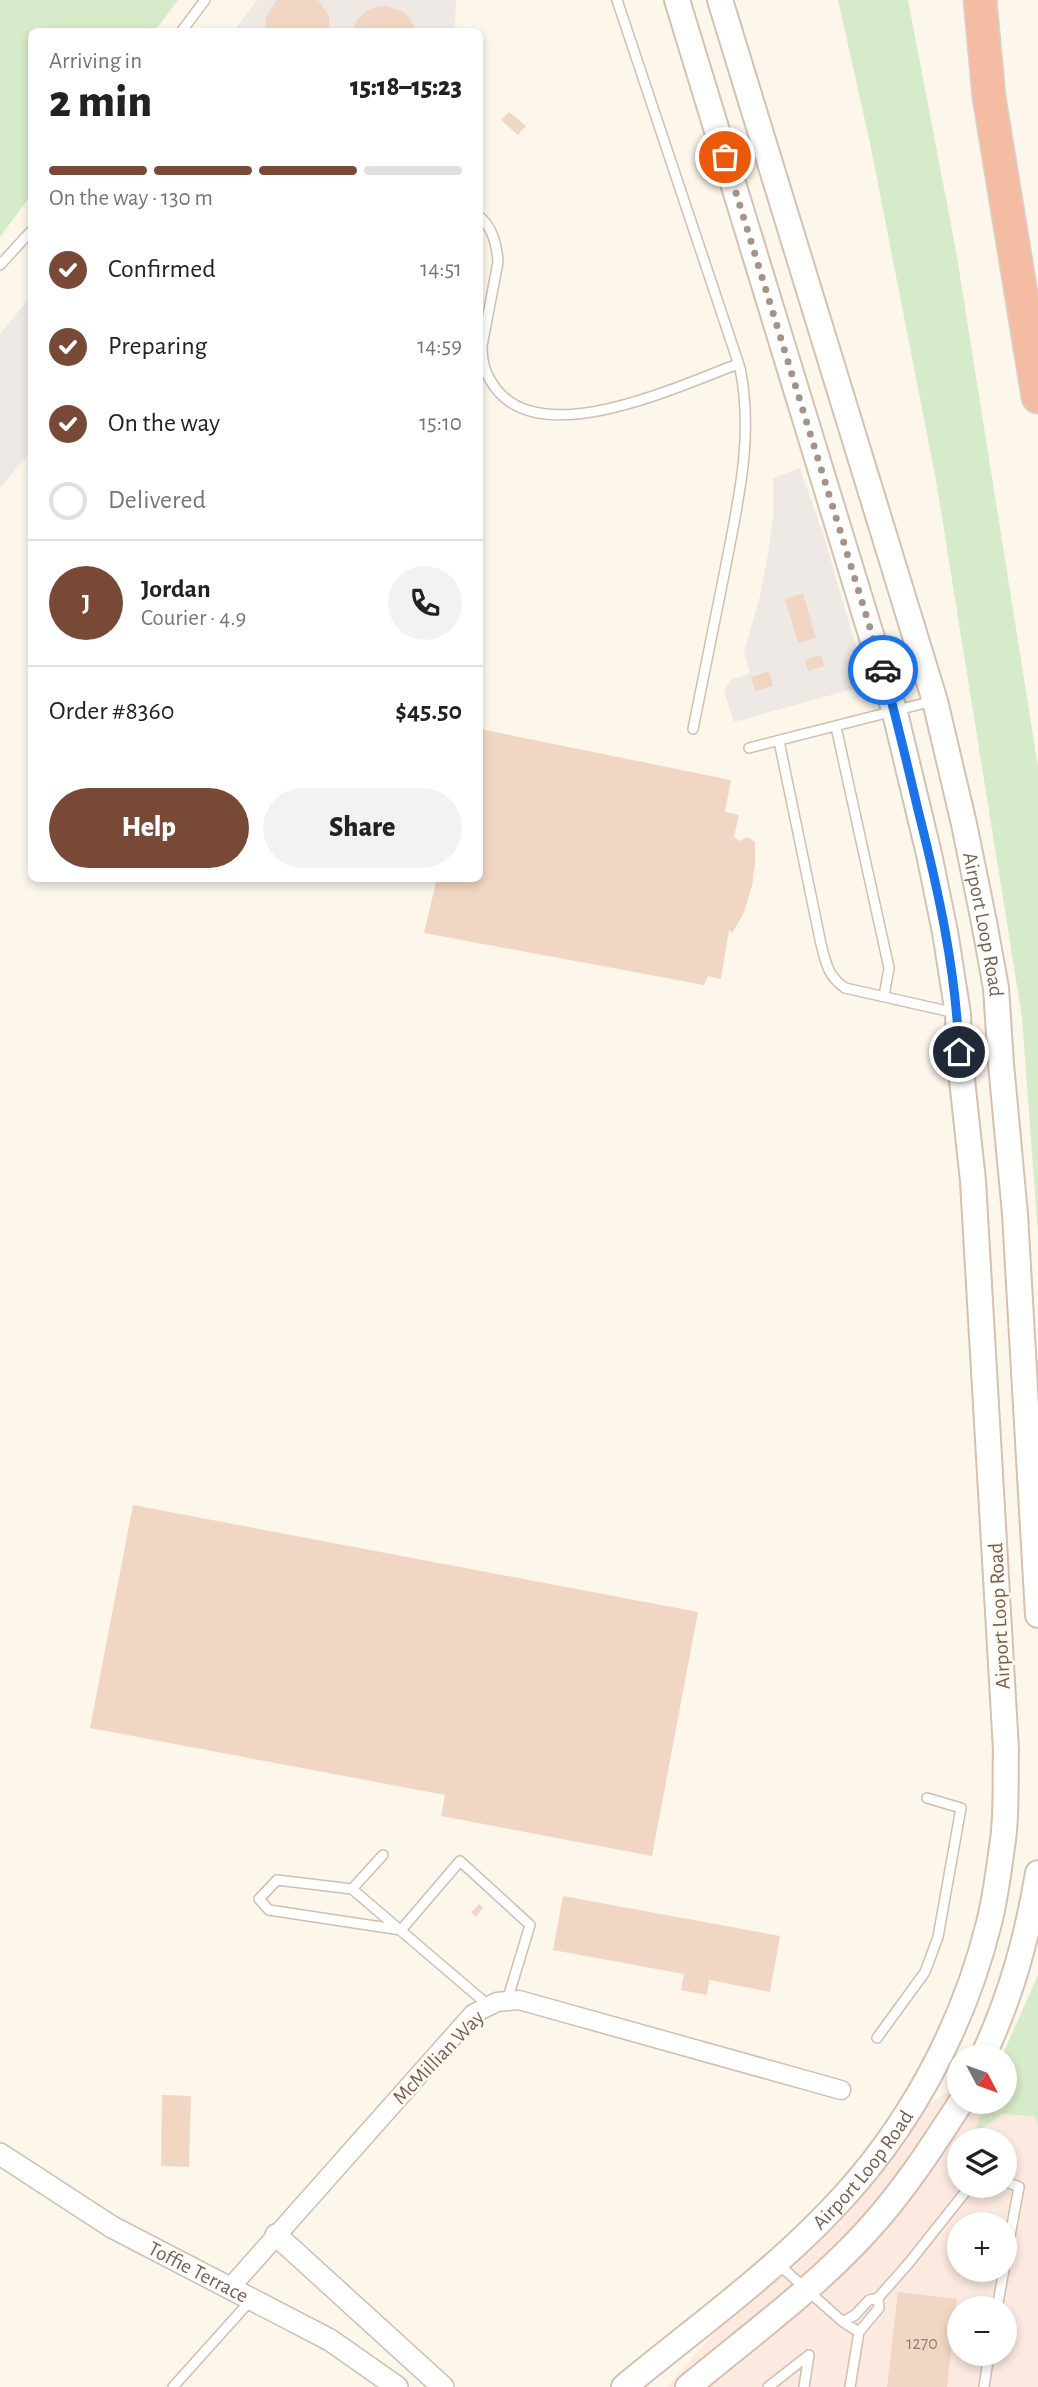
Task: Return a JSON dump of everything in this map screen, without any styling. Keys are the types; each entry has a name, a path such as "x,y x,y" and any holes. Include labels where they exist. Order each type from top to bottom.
{"highway":[{"path":"963,0 989,97"},
{"path":"980,0 989,97 1038,397"}],"main road":[{"name":"Airport Loop Road","path":"624,2387 776,2263 834,2208 876,2158 925,2085 962,2006 985,1935 1004,1837 1006,1750 973,1181 959,1052 958,1014 945,932 895,713 677,0"},
{"name":"Airport Loop Road","path":"720,0 935,701 964,824 996,988 1016,1214 1038,1615"},
{"path":"989,2044 1001,2019 1028,1931 1038,1873"},
{"name":"Airport Loop Road","path":"688,2387 806,2289 866,2232 910,2179 953,2114"}],"street":[{"name":"McMillian Way","path":"229,2288 464,2023 488,2005 519,2000 841,2090"},
{"name":"Toffie Terrace","path":"0,2154 112,2227 330,2340 397,2387"},
{"path":"276,2235 443,2387"}],"lane":[{"path":"184,28 205,0"},
{"path":"617,0 738,364 745,401 744,467 693,729"},
{"path":"483,220 493,236 498,262 483,341"},
{"path":"0,265 28,234"},
{"path":"483,364 485,373 494,386 503,397 518,407 541,414 567,416 594,413 632,402 738,364"},
{"path":"749,748 935,701"},
{"path":"835,727 889,968 884,996"},
{"path":"779,741 827,967 834,980 845,988 958,1014"},
{"path":"877,2038 925,1972 938,1937 961,1808 927,1798"},
{"path":"352,1889 383,1855"},
{"path":"401,1930 460,1861 530,1925 507,2001"},
{"path":"401,1930 269,1910 259,1899 277,1880 352,1889 401,1930 488,2005"},
{"path":"843,2322 855,2315 869,2300 878,2298 960,2198"},
{"path":"776,2263 843,2322 859,2332"},
{"path":"850,2387 859,2332 879,2308 878,2298"},
{"path":"173,2387 251,2300"},
{"path":"768,2387 809,2355 804,2387"},
{"path":"984,2387 987,2366"}],"shaded area":[{"path":"257,0 456,0 455,28 236,28"},
{"path":"28,300 28,455 0,488 0,334"},
{"path":"800,468 824,537 867,685 734,722 724,691 731,680 750,673 744,653 761,592 768,554 773,519 773,478"},
{"path":"1038,2031 1038,2387 667,2387 892,2129 947,2092 947,2114 1017,2114 1017,2045"}],"green space":[{"path":"0,0 178,0 157,28 28,28 28,199 0,237"},
{"path":"838,0 908,0 956,251 1038,767 1038,1234 1022,1017 936,480 870,143"},
{"path":"1038,1975 1038,2125 1034,2116 1002,2114 1017,2114 1017,2044 1007,2044"},
{"path":"981,2114 1002,2114 983,2128 976,2128"}],"building":[{"path":"277,0 318,0 329,16 329,28 266,28 266,17"},
{"path":"387,6 405,13 414,28 354,28 365,12"},
{"path":"509,112 526,126 518,135 501,120"},
{"path":"803,593 816,638 798,643 785,599"},
{"path":"821,655 824,666 808,671 805,660"},
{"path":"769,671 773,686 755,691 751,677"},
{"path":"483,730 731,780 725,812 739,815 734,837 739,841 748,837 755,842 752,886 743,915 732,933 729,930 721,979 708,976 704,985 424,933 436,882 483,882"},
{"path":"133,1505 698,1612 652,1856 441,1816 445,1795 90,1728"},
{"path":"563,1896 780,1936 770,1992 709,1980 707,1995 681,1990 684,1974 553,1950"},
{"path":"479,1904 483,1908 476,1917 471,1913"},
{"path":"162,2095 191,2096 189,2167 161,2166"},
{"path":"898,2292 947,2298 947,2366 949,2366 947,2387 887,2387"}],"way so far":[{"path":"725,157 883,670"}],"route":[{"path":"883,670 929,854 945,932 958,1014 959,1052"}]}
